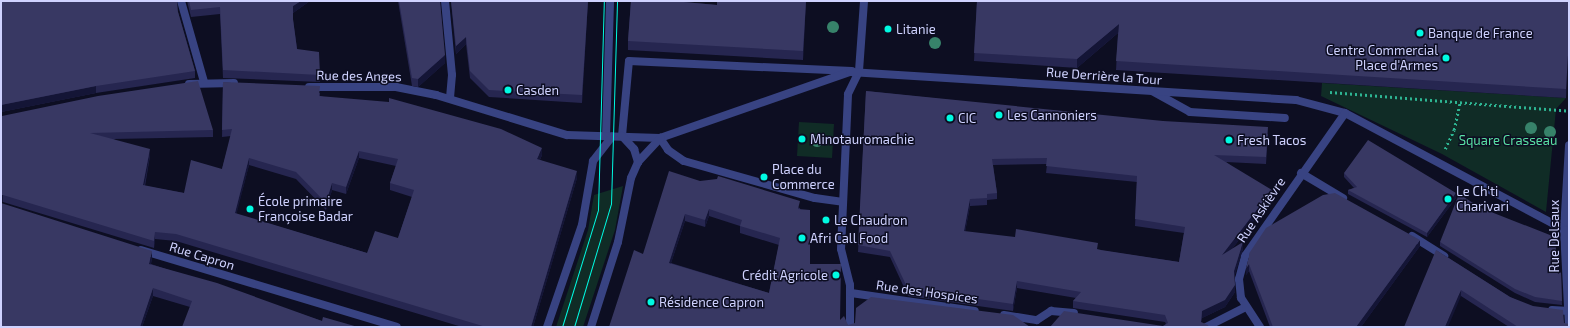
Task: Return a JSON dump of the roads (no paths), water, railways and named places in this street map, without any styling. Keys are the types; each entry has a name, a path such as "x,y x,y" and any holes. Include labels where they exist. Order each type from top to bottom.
{"street":[{"path":"180,1 204,82"},
{"path":"445,1 452,75 450,98"},
{"path":"547,327 582,225 593,161 609,137 610,1"},
{"path":"850,327 851,293 841,249 843,202 848,94 859,72 864,1"},
{"path":"638,162 634,149 622,136 629,61 859,72"},
{"path":"609,137 622,136 660,138 837,74 859,72"},
{"name":"Rue Derrière la Tour","path":"859,72 1310,102 1345,113"},
{"path":"178,85 204,82 247,84"},
{"name":"Rue des Anges","path":"300,87 396,87 450,98 556,133 593,137 609,137"},
{"path":"1152,91 1190,112 1285,118"},
{"path":"1345,113 1567,231"},
{"name":"Rue Askièvre","path":"1244,308 1239,279 1245,256 1301,173 1345,113"},
{"path":"591,327 618,242 631,178 638,162 660,138"},
{"path":"660,138 668,150 684,161 814,198 843,202"},
{"name":"Rue Delsaux","path":"1569,145 1567,231 1569,327"},
{"path":"1301,173 1353,204"},
{"path":"1405,233 1453,261"},
{"name":"Rue Capron","path":"131,247 397,327"},
{"name":"Rue des Hospices","path":"851,293 987,312 1038,323 1051,311 1081,314"},
{"path":"1206,327 1244,308 1260,327"},
{"path":"1541,308 1568,311"}],"tram line":[{"path":"562,327 598,210 604,1"},
{"path":"574,327 611,204 617,1"}],"place":[{"name":"Litanie","path":"888,29"},
{"name":"Banque de France","path":"1420,33"},
{"name":"Centre Commercial Place d'Armes","path":"1446,58"},
{"name":"Casden","path":"508,90"},
{"name":"Les Cannoniers","path":"999,115"},
{"name":"CIC","path":"950,118"},
{"name":"Minotauromachie","path":"802,139"},
{"name":"Fresh Tacos","path":"1229,140"},
{"name":"Place du Commerce","path":"764,177"},
{"name":"Le Ch'ti Charivari","path":"1448,199"},
{"name":"École primaire Françoise Badar","path":"250,209"},
{"name":"Le Chaudron","path":"826,220"},
{"name":"Afri Call Food","path":"802,238"},
{"name":"Crédit Agricole","path":"836,275"},
{"name":"Résidence Capron","path":"651,302"}],"park label":[{"name":"Square Crasseau","path":"1508,140"}]}
